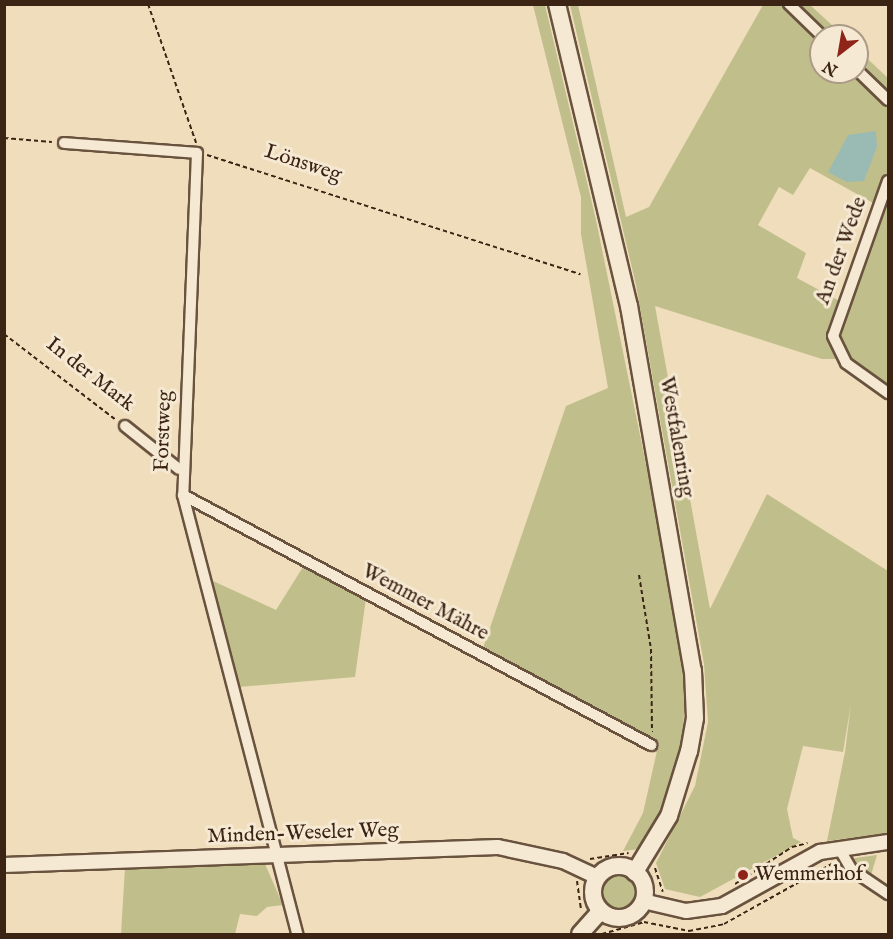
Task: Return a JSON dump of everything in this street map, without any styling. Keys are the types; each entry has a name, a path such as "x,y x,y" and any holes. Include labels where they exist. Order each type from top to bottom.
{"main road":[{"name":"Westfalenring","path":"557,4 629,306 693,671 695,718 689,751 669,816 635,872"},
{"path":"615,866 635,872 643,882 643,901 625,917 595,927 590,874 615,866"}],"street":[{"path":"789,4 810,24"},
{"path":"869,82 888,100"},
{"path":"64,143 197,153"},
{"name":"Forstweg","path":"197,153 179,470 183,495 297,934"},
{"name":"An der Wede","path":"888,181 834,336 846,363 888,393"},
{"name":"In der Mark","path":"125,426 179,470"},
{"name":"Wemmer Mähre","path":"183,495 651,745"},
{"path":"643,901 686,911 722,906 820,852 888,842"},
{"name":"Minden-Weseler Weg","path":"4,865 498,847 590,874"},
{"path":"839,848 851,869 888,894"}],"path":[{"path":"148,4 195,130 197,153"},
{"path":"4,138 64,143"},
{"name":"Lönsweg","path":"197,153 580,274"},
{"name":"In der Mark","path":"4,334 125,426"},
{"path":"639,575 651,649 655,712 651,745"},
{"path":"726,890 792,847 808,843 820,852"},
{"path":"590,874 577,882 580,913 595,927 651,923"},
{"path":"663,893 671,896"}],"shaded area":[{"path":"533,5 545,5 596,220 666,562 685,682 683,740 668,802 639,849 623,851 643,813 659,742 482,651 566,406 608,388 581,234 581,197"},
{"path":"570,5 578,5 626,217 649,207 763,5 810,5 831,24 809,24 809,84 869,84 869,60 888,78 888,387 848,359 822,359 655,306 710,609 767,494 888,571 888,833 827,841 845,752 851,704 843,752 803,746 787,809 793,838 801,842 700,897 665,889 656,863 695,786 708,722 704,664 636,285","holes":["810,168 884,209 847,305 797,278 806,253 758,225 779,187 793,195"]},
{"path":"308,559 367,591 355,677 238,687 213,581 276,610"},
{"path":"877,855 871,875 853,861 855,858"},
{"path":"265,864 283,905 267,907 257,916 240,914 235,934 121,934 125,868"},
{"path":"619,875 631,880 636,892 631,904 619,909 607,904 602,892 607,880"}],"water":[{"path":"876,131 877,147 864,181 847,182 828,172 848,135"}],"place":[{"name":"Wemmerhof","path":"743,875"}]}
